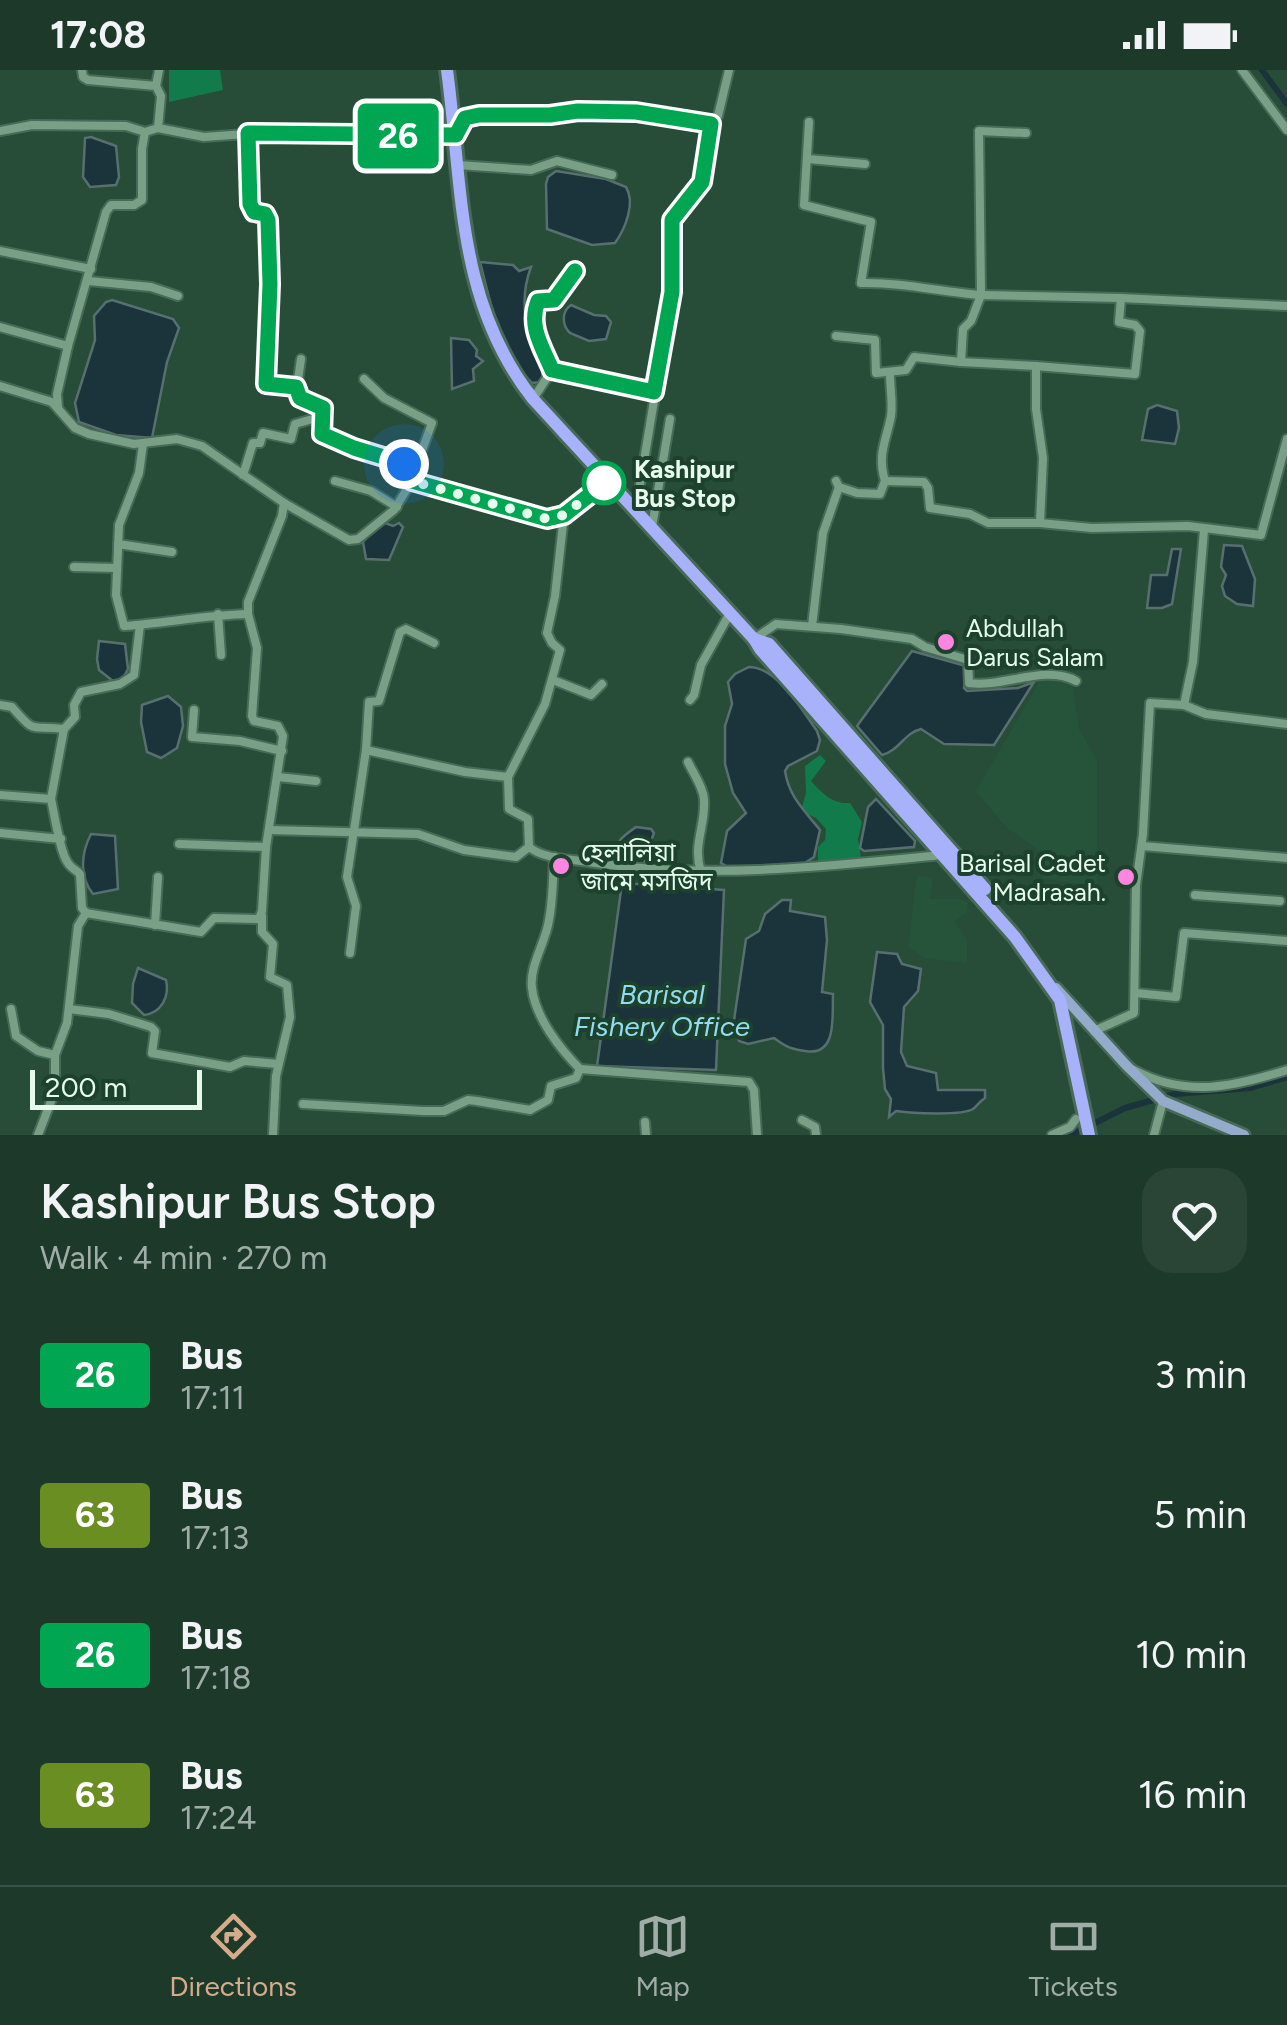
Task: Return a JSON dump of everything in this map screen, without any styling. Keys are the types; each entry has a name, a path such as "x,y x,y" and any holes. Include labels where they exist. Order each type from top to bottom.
{"highway":[{"path":"447,70 475,289 504,356 1050,981"},
{"path":"754,638 769,644 948,846 1047,968 1081,1135"},
{"path":"1080,1118 1089,1135"}],"main road":[{"path":"1050,981 1160,1098 1244,1135"}],"street":[{"path":"82,70 83,78 94,81 156,86"},
{"path":"158,128 159,70"},
{"path":"636,509 672,292 672,220 702,182 711,124 718,116 729,70"},
{"path":"1242,70 1287,130"},
{"path":"0,132 32,124 126,126 145,132 158,128 204,137 248,133 456,135 465,118 479,115 636,112 711,124"},
{"path":"809,122 804,205 871,222 862,283 982,295 1287,306"},
{"path":"961,362 963,329 971,321 982,295 979,131 1026,132"},
{"path":"58,408 57,394 68,346 108,208 116,204 134,205 142,200 145,132"},
{"path":"248,133 250,204 254,212 265,214 268,220 266,384 296,387"},
{"path":"808,159 865,164"},
{"path":"458,165 531,170 558,162 612,175"},
{"path":"0,254 91,269"},
{"path":"552,370 533,322 534,312 538,301 554,300 575,271"},
{"path":"89,281 150,287 178,296"},
{"path":"836,336 875,340 874,372 906,370 913,357 1135,374 1140,331 1135,325 1119,322 1121,298"},
{"path":"0,328 68,346"},
{"path":"300,359 296,387 300,398 323,408 322,434 413,466"},
{"path":"1036,366 1036,409 1043,458 1040,523"},
{"path":"552,370 654,392"},
{"path":"536,395 552,370"},
{"path":"812,626 824,533 837,484 878,496 884,481 880,458 892,410 890,374"},
{"path":"0,386 38,395 58,408 80,431 144,444 193,442 284,503 353,540 396,507 412,481 413,466 432,423 384,398 364,379"},
{"path":"243,475 253,443 260,443 263,433 291,439 295,424 323,416"},
{"path":"652,526 670,419"},
{"path":"884,481 924,482 930,508 970,514 988,523 1092,528 1188,526 1261,535 1287,439"},
{"path":"144,444 139,473 119,525 116,568 119,615 124,626 248,614"},
{"path":"412,481 540,518 564,515 610,479"},
{"path":"335,481 371,491 396,507"},
{"path":"273,1135 278,1064 288,1030 289,1003 287,984 270,977 273,944 262,932 262,916 266,847 283,736 278,726 254,721 252,716 257,648 248,602 284,503"},
{"path":"529,848 528,819 512,812 507,805 508,777 537,723 560,650 547,633 564,515"},
{"path":"1184,705 1193,662 1204,530"},
{"path":"118,544 172,552"},
{"path":"74,567 116,568"},
{"path":"690,700 701,665 730,613"},
{"path":"218,614 221,655"},
{"path":"754,638 776,624 912,639 968,660 969,682 975,684 1049,675 1068,676 1076,681"},
{"path":"140,625 134,675 120,684 81,692 74,705 75,717 64,729 50,799 52,822 66,862 80,874 82,908 86,914 201,932 214,918 253,920 262,916"},
{"path":"350,953 356,906 347,877 370,702 378,701 400,632 406,629 434,643"},
{"path":"553,680 591,695 602,684"},
{"path":"1094,1031 1132,1016 1136,992 1136,885 1150,703 1184,705 1206,714 1287,724"},
{"path":"0,705 12,707 26,726 34,729 64,729"},
{"path":"194,710 192,736 282,750"},
{"path":"366,750 465,772 508,777"},
{"path":"688,762 704,800 702,830 696,847 701,872"},
{"path":"278,777 316,781"},
{"path":"0,795 50,799"},
{"path":"270,830 418,834 464,850 516,857 529,848"},
{"path":"0,833 61,839"},
{"path":"179,844 266,847"},
{"path":"1142,846 1287,858"},
{"path":"529,848 554,857 643,870 701,872 748,872 942,855"},
{"path":"554,857 549,921 532,989 542,1017 563,1053 580,1068 749,1082 754,1090 757,1135"},
{"path":"155,925 158,878"},
{"path":"1195,895 1283,901"},
{"path":"38,1135 55,1091 55,1055 69,1009 78,926 86,914"},
{"path":"1136,992 1176,997 1184,932 1287,941"},
{"path":"69,1009 109,1014 151,1028 155,1031 152,1053 230,1067 244,1061 278,1064"},
{"path":"11,1010 16,1036 38,1051 55,1055"},
{"path":"1126,1065 1176,1088 1250,1082 1287,1070"},
{"path":"302,1104 444,1111 477,1100 536,1110 548,1100 551,1086 576,1078 580,1068"},
{"path":"1154,1135 1160,1098"},
{"path":"1052,1135 1080,1118"},
{"path":"802,1120 815,1127 816,1135"},
{"path":"645,1122 646,1135"}],"shaded area":[{"path":"1041,679 1072,682 1079,729 1097,760 1097,887 1041,878 1043,853 1006,827 976,791"},
{"path":"917,876 933,877 930,899 961,899 968,903 967,912 954,921 967,940 967,963 925,958 908,947"}],"green space":[{"path":"169,70 220,70 223,90 169,102"},
{"path":"820,755 826,761 811,781 833,800 850,803 862,822 858,839 861,858 818,861 818,847 825,840 826,829 816,818 801,811 806,793 805,766"}],"water":[{"path":"85,138 116,146 116,185 90,187 83,177"},
{"path":"556,171 606,179 626,187 630,208 615,243 592,245 547,229 546,184"},
{"path":"480,262 513,265 519,271 531,267 525,309 529,334 541,363 541,382 532,383 504,342"},
{"path":"112,300 173,319 179,328 167,362 152,438 116,435 79,422 75,403 95,340 94,316"},
{"path":"571,305 606,316 611,322 606,339 589,341 570,333 564,319"},
{"path":"451,338 469,340 477,350 476,356 483,361 473,369 474,381 452,389"},
{"path":"1157,405 1177,411 1179,428 1175,444 1142,440 1148,409"},
{"path":"399,523 403,527 389,560 366,559 363,542 379,524"},
{"path":"1224,545 1242,546 1255,579 1253,606 1237,604 1225,596 1222,586 1226,575 1221,567"},
{"path":"1172,549 1181,549 1172,604 1147,608 1151,575 1167,575"},
{"path":"99,641 125,644 128,669 123,678 113,681 99,670"},
{"path":"912,651 966,666 967,691 1018,688 1034,682 994,745 944,744 921,729 882,755 857,726"},
{"path":"749,667 769,674 788,691 820,740 817,751 785,771 794,796 820,830 814,857 803,864 730,868 721,863 727,831 746,813 733,793 725,764 725,726 732,704 728,682"},
{"path":"168,696 181,707 183,726 177,748 161,758 147,752 142,705"},
{"path":"876,799 915,841 914,847 864,851 860,848 868,807"},
{"path":"636,827 654,833 649,846 652,848 641,868 625,866 624,861 616,858 620,840"},
{"path":"91,834 115,836 118,889 93,894 88,887 83,865"},
{"name":"Barisal Fishery Office","path":"622,883 724,890 716,1070 597,1066"},
{"path":"782,900 791,900 790,911 825,917 822,992 833,994 832,1023 828,1041 816,1051 785,1046 774,1038 748,1044 739,1041 733,1027 746,939 759,931 765,914"},
{"path":"877,952 897,954 902,964 921,969 918,991 904,1007 901,1052 907,1066 936,1073 938,1090 985,1090 985,1098 973,1109 947,1113 896,1111 889,1117 891,1099 885,1089 883,1025 870,1002"},
{"path":"138,968 166,980 165,998 150,1014 144,1015 132,1003"}],"waterway":[{"path":"1262,70 1287,104"},
{"path":"1071,1135 1125,1108 1175,1094 1251,1088 1287,1077"}],"bus line":[{"name":"26","path":"575,271 554,300 538,301 534,312 533,322 552,370 654,392 672,292 672,220 702,182 711,124 671,115 578,111 479,115 465,118 456,135 248,133 250,204 254,212 265,214 268,220 270,321 266,384 296,387 300,398 323,408 322,434 413,466 412,481 533,516 558,518 610,479"}],"place":[{"name":"Kashipur Bus Stop","path":"604,483"},
{"name":"Abdullah Darus Salam","path":"946,642"},
{"name":"হেলালিয়া জামে মসজিদ","path":"561,866"},
{"name":"Barisal Cadet Madrasah.","path":"1126,877"}],"route":[{"path":"404,464 413,466 412,481 547,519 564,515 604,483"}]}
